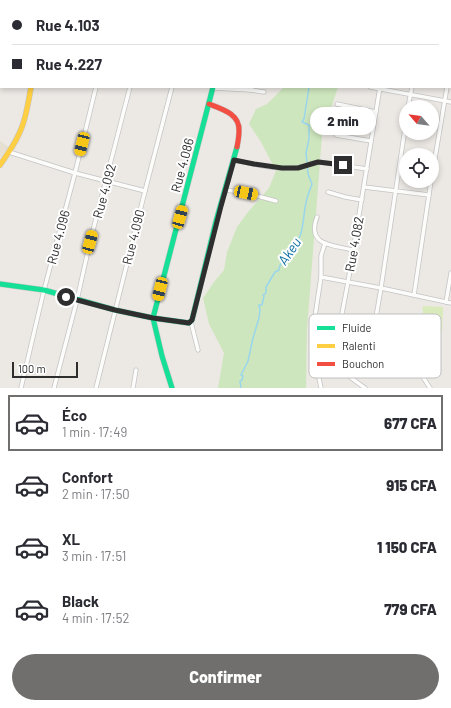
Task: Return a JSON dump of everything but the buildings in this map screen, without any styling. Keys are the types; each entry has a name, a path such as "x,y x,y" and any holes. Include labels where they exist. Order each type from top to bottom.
{"street":[{"path":"0,165 17,138 23,124 31,88"},
{"name":"Rue 4.096","path":"21,388 44,290 96,88"},
{"name":"Rue 4.092","path":"54,388 130,88"},
{"name":"Rue 4.090","path":"96,388 144,191 172,88"},
{"name":"Rue 4.086","path":"172,388 162,356 153,318 213,88"},
{"path":"252,88 264,92"},
{"path":"379,88 451,102"},
{"name":"Rue 4.082","path":"342,314 362,200 379,88"},
{"path":"409,100 412,88"},
{"path":"436,148 447,88"},
{"path":"198,350 191,322 234,160 239,130 238,122 234,116 228,111 209,104"},
{"path":"337,104 376,112"},
{"path":"336,135 371,141"},
{"path":"377,314 403,140"},
{"path":"9,152 75,173 144,191"},
{"path":"234,160 282,168 298,168 320,162 367,169"},
{"path":"364,187 429,194"},
{"path":"414,295 430,188"},
{"path":"226,190 276,201"},
{"path":"328,192 362,200"},
{"path":"317,217 314,228 317,238 325,243 353,250"},
{"path":"315,314 321,277 321,256 325,243"},
{"path":"446,302 451,273"},
{"path":"321,277 381,288 451,304"},
{"path":"0,284 44,290 115,310 153,318 189,323 191,322"},
{"path":"133,388 136,370"},
{"path":"320,378 322,388"},
{"path":"352,378 365,388"},
{"path":"424,378 430,388"}],"shaded area":[{"path":"0,141 9,147 0,158"}],"green space":[{"path":"283,88 338,88 322,136 307,329 306,388 218,388 224,353 209,324 203,298 224,270 227,252 237,227 269,188 276,171 261,142 249,124 256,109 267,104"},
{"path":"423,306 443,307 442,332 441,314 423,314"}],"waterway":[{"name":"Akeu","path":"241,388 240,381 242,380 243,376 241,375 248,361 259,318 259,305 262,305 263,295 266,293 266,287 275,272 279,270 285,256 291,252 290,250 295,245 301,234 306,200 312,184 308,174 306,153 309,139 309,125 302,122 304,119 309,88"}],"traffic: fast":[{"path":"172,388 162,356 153,318 213,88"},
{"path":"0,284 44,290 115,310 153,318 189,323 192,320 216,221 237,147"}],"traffic: slow":[{"path":"0,165 21,130 27,110 31,88"}],"traffic: jam":[{"path":"209,104 229,113 237,120 239,125 237,147"}],"route":[{"path":"66,297 115,310 153,318 189,323 192,320 234,160 282,168 298,168 318,162 343,165"}]}
